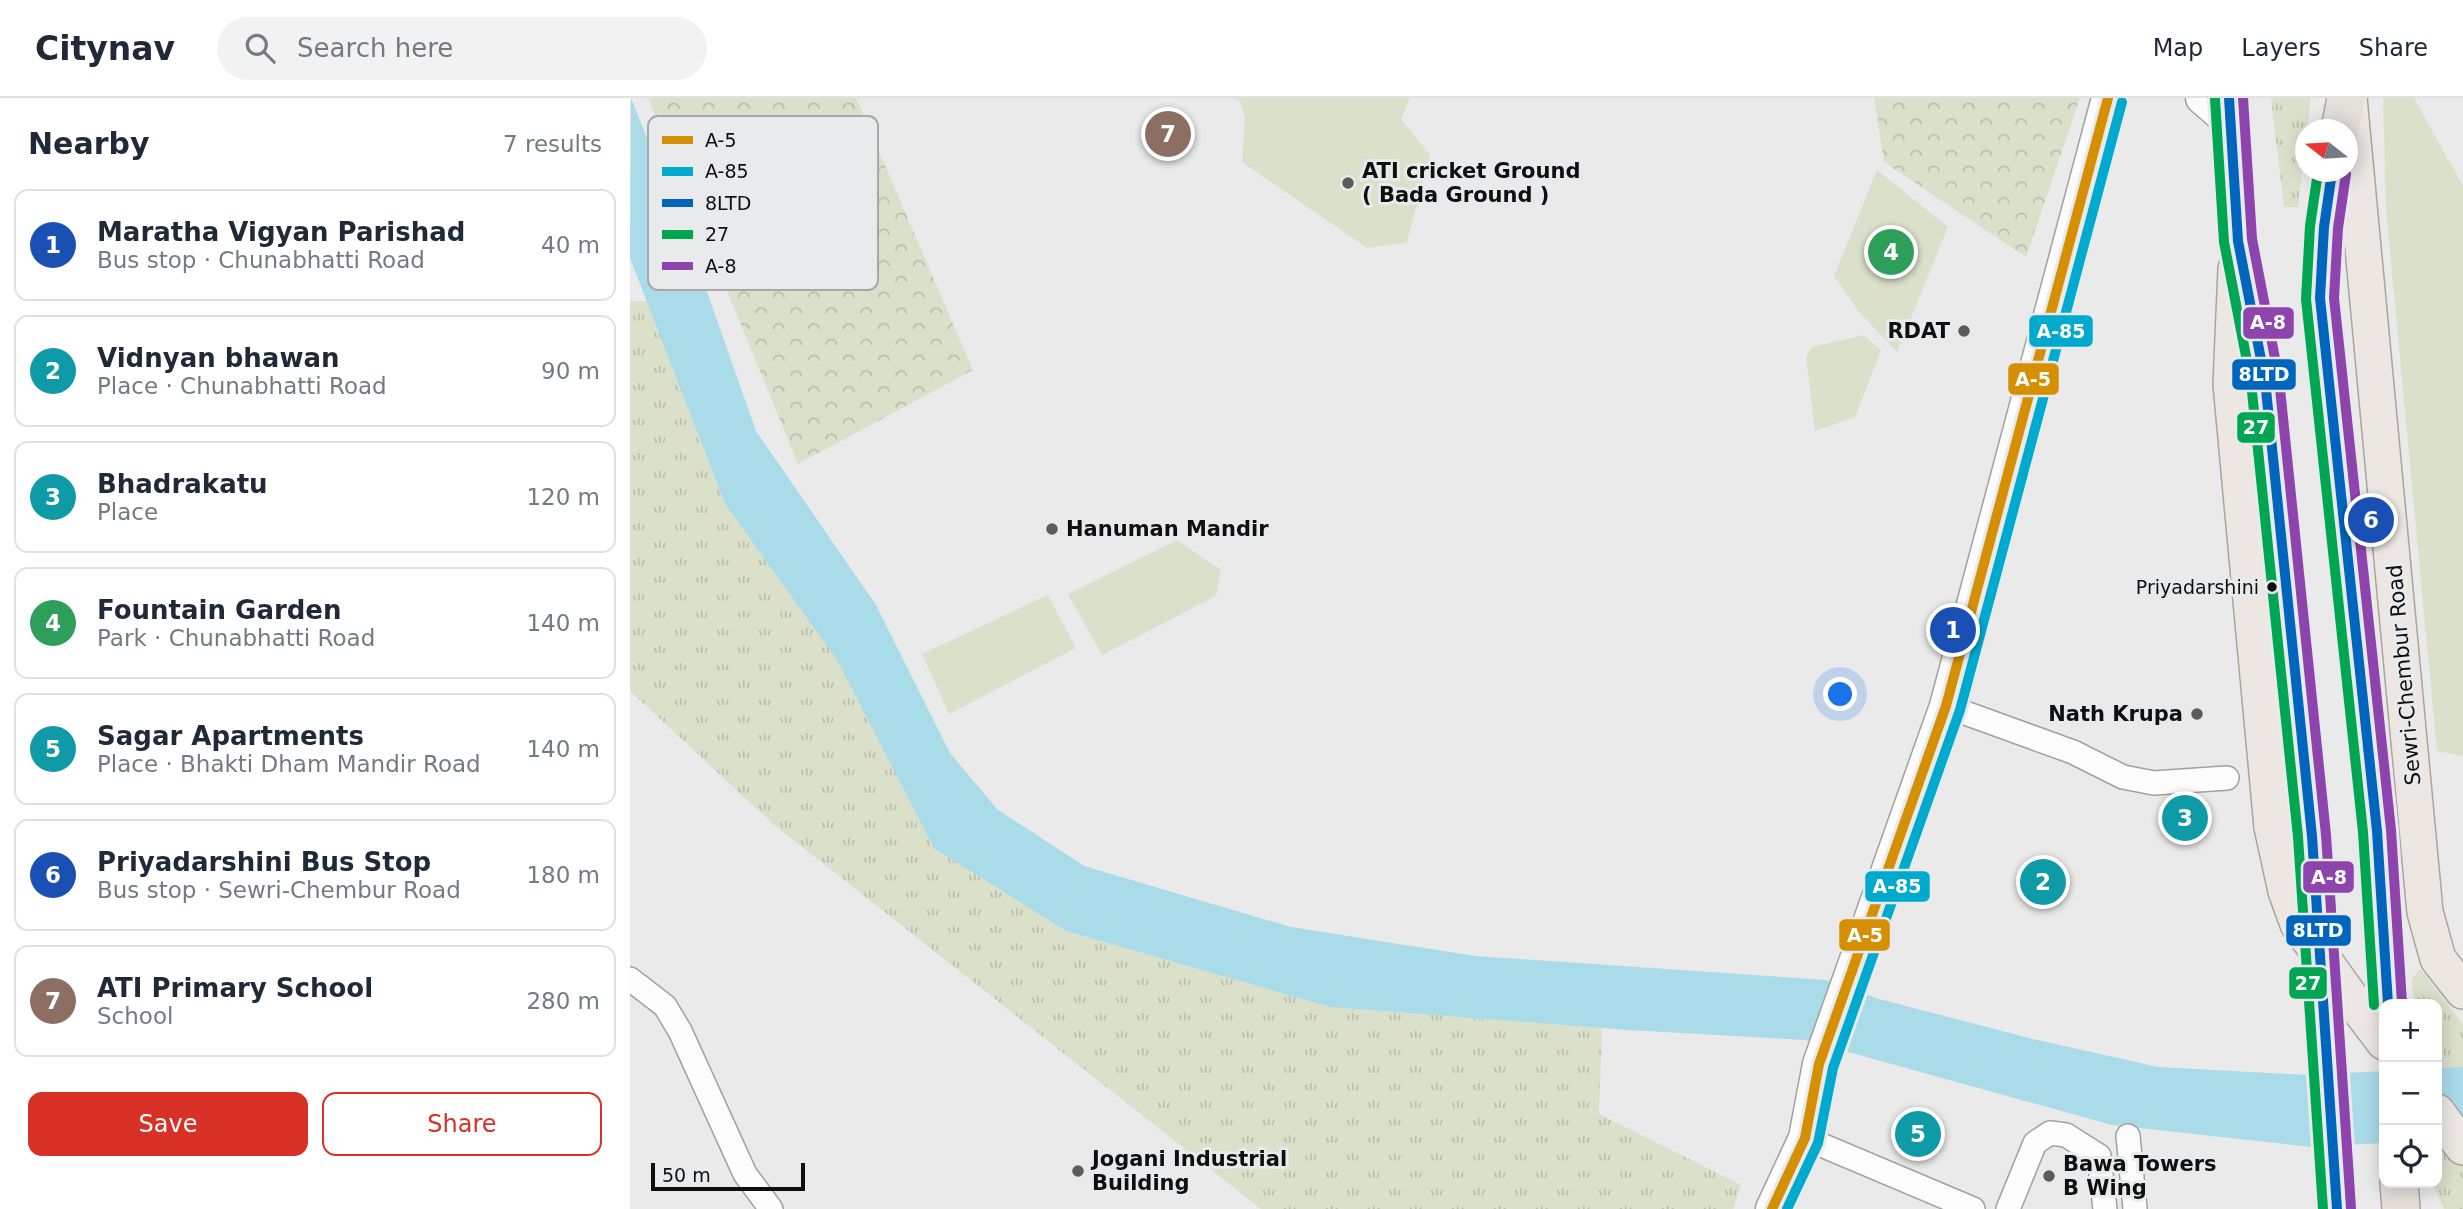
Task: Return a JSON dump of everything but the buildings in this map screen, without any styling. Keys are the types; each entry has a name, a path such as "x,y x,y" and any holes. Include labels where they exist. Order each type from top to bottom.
{"highway":[{"path":"2343,119 2348,98"},
{"path":"2220,106 2238,241 2265,380 2312,836 2336,1194"},
{"path":"2331,182 2320,298 2377,831 2388,999"},
{"path":"2399,1188 2401,1209"}],"main road":[{"path":"1772,1209 1805,1138 1819,1064 1946,706 2108,98"},
{"name":"Sewri-Chembur Road","path":"2348,98 2425,912 2438,959 2463,991"},
{"path":"2238,241 2231,384 2272,827 2286,891 2298,924 2379,1035"},
{"path":"2377,831 2401,891 2438,959"},
{"path":"2442,1119 2463,1147"}],"street":[{"path":"1946,706 2073,752 2123,777 2154,783 2227,779"},
{"path":"630,979 665,1006 680,1031 745,1174 771,1209"},
{"path":"2008,1209 2028,1156 2045,1134 2066,1135 2099,1156 2104,1198 2134,1198 2128,1136"},
{"path":"1805,1138 1973,1209"}],"green space":[{"path":"648,98 856,98 864,116 655,116"},
{"name":"ATI cricket Ground ( Bada Ground )","path":"1235,98 1410,98 1401,119 1430,155 1407,242 1367,248 1242,162 1245,117 1239,100"},
{"path":"1874,98 2080,98 2026,257 1884,162"},
{"path":"2271,98 2311,98 2308,119 2295,119 2295,182 2301,182 2298,207 2284,207"},
{"path":"2383,98 2414,98 2463,186 2463,756 2437,751 2386,209"},
{"path":"878,149 973,370 798,464 727,290 878,290"},
{"path":"1877,170 1948,227 1897,352 1859,312 1834,276"},
{"path":"630,301 647,301 725,504 837,660 1066,931 1330,1007 1602,1028 1599,1114 1741,1185 1733,1209 1261,1209 773,824 630,691"},
{"path":"1864,335 1881,350 1855,417 1815,431 1806,357 1812,347"},
{"path":"1177,540 1221,570 1216,596 1102,655 1068,594"},
{"path":"1048,595 1076,648 949,714 922,654"},
{"path":"2420,969 2463,1024 2463,1209 2444,1209 2434,1188 2442,1188 2442,999 2414,999 2412,979"}],"water":[{"path":"631,98 648,140 648,290 706,290 756,431 876,605 950,753 997,809 1084,866 1291,927 1475,956 1826,980 1879,999 2033,1039 2158,1067 2308,1075 2379,1071 2379,1143 2312,1147 2112,1125 1805,1040 1628,1030 1330,1007 1066,931 934,848 837,660 725,504 630,258"},
{"path":"2463,1067 2463,1138 2442,1140 2442,1068"}],"transit line":[{"name":"A-5","path":"1772,1209 1805,1138 1819,1064 1946,706 2108,98"},
{"name":"8LTD","path":"2229,98 2238,241 2265,380 2312,836 2337,1209"},
{"name":"A-8","path":"2243,98 2252,239 2279,379 2326,835 2351,1208"},
{"name":"27","path":"2215,99 2224,242 2251,382 2298,837 2323,1209"},
{"name":"A-85","path":"1787,1209 1818,1143 1833,1068 1960,710 2122,102"},
{"name":"27","path":"2317,182 2310,226 2306,299 2363,832 2374,1005"},
{"name":"8LTD","path":"2331,182 2324,227 2320,298 2377,831 2388,999"},
{"name":"A-8","path":"2345,182 2338,228 2334,298 2391,830 2402,999"}],"place":[{"name":"ATI Primary School","path":"1168,134"},
{"name":"ATI cricket Ground ( Bada Ground )","path":"1348,183"},
{"name":"Fountain Garden","path":"1891,252"},
{"name":"RDAT","path":"1964,331"},
{"name":"Priyadarshini Bus Stop","path":"2371,520"},
{"name":"Hanuman Mandir","path":"1052,529"},
{"name":"Priyadarshini","path":"2272,587"},
{"name":"Maratha Vigyan Parishad","path":"1953,630"},
{"name":"Nath Krupa","path":"2197,714"},
{"name":"Bhadrakatu","path":"2185,818"},
{"name":"Vidnyan bhawan","path":"2043,882"},
{"name":"Sagar Apartments","path":"1918,1134"},
{"name":"Jogani Industrial Building","path":"1078,1171"},
{"name":"Bawa Towers B Wing","path":"2049,1176"}]}
